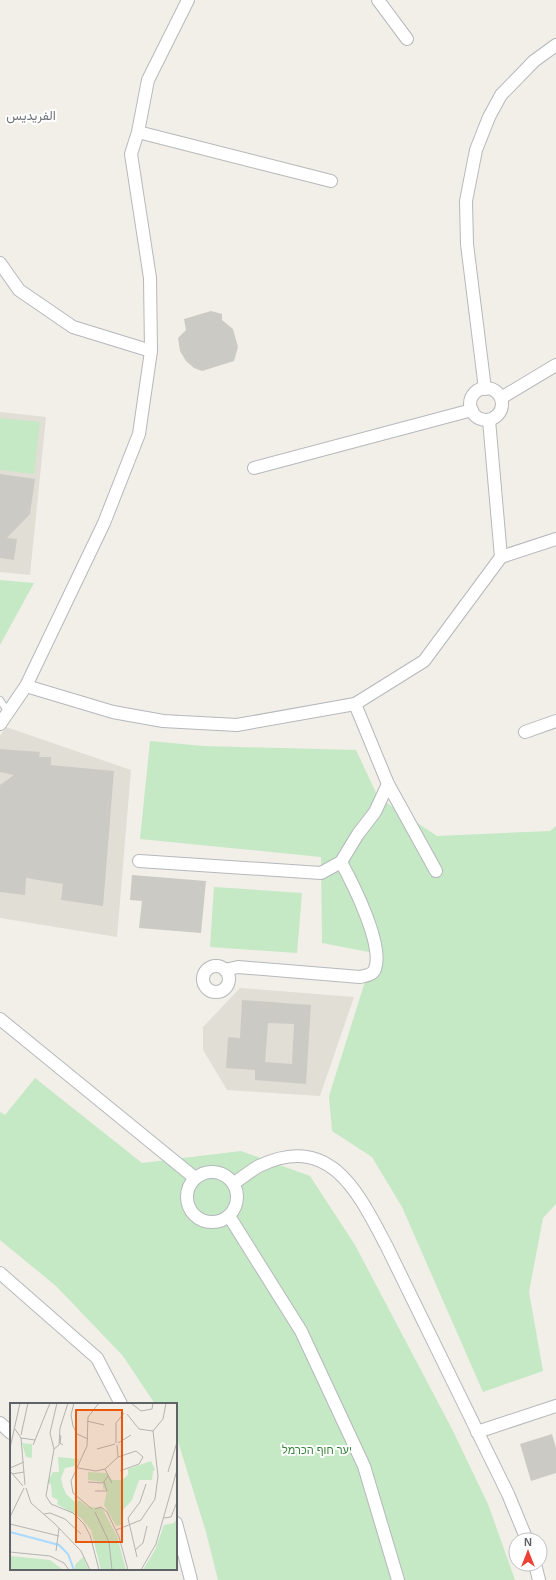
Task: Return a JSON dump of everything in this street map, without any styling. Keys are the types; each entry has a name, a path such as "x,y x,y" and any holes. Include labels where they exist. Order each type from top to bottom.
{"street":[{"path":"0,724 26,686 104,523 139,434 151,351 150,278 131,154 138,132 148,80 188,0"},
{"path":"378,0 407,39"},
{"path":"485,389 467,244 466,201 476,150 489,117 501,95 534,61 556,45"},
{"path":"138,132 331,181"},
{"path":"0,263 19,290 73,327 151,351"},
{"path":"501,398 556,365"},
{"path":"485,389 494,391 501,398 502,407 500,412 497,416 489,420 479,418 472,410 473,396 485,389"},
{"path":"254,468 472,410"},
{"path":"489,420 501,557"},
{"path":"26,686 127,714 163,721 237,726 355,704 424,661 501,557 556,539"},
{"path":"355,704 388,784 436,871"},
{"path":"525,732 556,721"},
{"path":"140,861 321,873 341,862 358,834 375,812 388,784"},
{"path":"225,970 238,967 360,978 373,973 377,960 373,932 341,862"},
{"path":"0,1019 195,1178"},
{"path":"234,1183 258,1167 290,1157 307,1157 324,1161 338,1171 352,1188 374,1222 518,1517 523,1532"},
{"path":"216,1172 228,1177 234,1183 237,1191 237,1200 235,1209 229,1216 215,1222 199,1219 193,1214 187,1203 187,1192 195,1178 203,1173 216,1172"},
{"path":"229,1216 301,1331 364,1466 398,1580"},
{"path":"0,1273 97,1358 120,1403"},
{"path":"477,1432 556,1406"},
{"path":"0,1423 10,1433"},
{"path":"177,1526 191,1580"}],"lane":[{"path":"0,700 8,712"}],"shaded area":[{"path":"0,412 46,417 30,575 0,572"},
{"path":"6,727 131,770 117,937 0,918 0,736"},
{"path":"240,988 354,997 320,1096 227,1090 203,1050 203,1027"}],"green space":[{"path":"0,418 40,422 34,474 0,470"},
{"path":"0,580 34,583 0,645"},
{"path":"150,741 203,746 356,750 378,797 437,836 550,831 556,826 556,1204 543,1218 529,1292 543,1371 483,1392 402,1207 372,1157 332,1131 329,1096 374,953 322,943 321,857 140,839"},
{"path":"214,887 302,893 297,953 210,947"},
{"name":"יער חוף הכרמל","path":"35,1078 142,1163 241,1151 310,1176 355,1245 452,1429 488,1504 508,1560 508,1572 512,1572 515,1580 218,1580 206,1532 177,1438 177,1403 154,1403 123,1356 56,1286 0,1240 0,1112 5,1115"}],"building":[{"path":"211,311 222,314 222,320 233,329 238,347 234,361 202,371 194,368 186,361 180,351 178,338 186,330 184,319"},
{"path":"0,474 35,479 30,514 7,538 17,539 14,560 0,558"},
{"path":"0,749 40,752 39,757 51,757 51,765 114,771 103,906 61,900 63,884 26,878 25,895 0,892 0,785 14,775 0,772"},
{"path":"132,875 206,881 201,933 139,928 142,901 130,900"},
{"path":"242,1000 311,1005 306,1084 255,1080 255,1070 226,1068 228,1037 240,1038","holes":["268,1023 294,1024 292,1064 265,1062"]},
{"path":"552,1434 556,1448 556,1473 531,1481 520,1444"}],"district":[{"name":"الفريديس","path":"31,115"}]}
